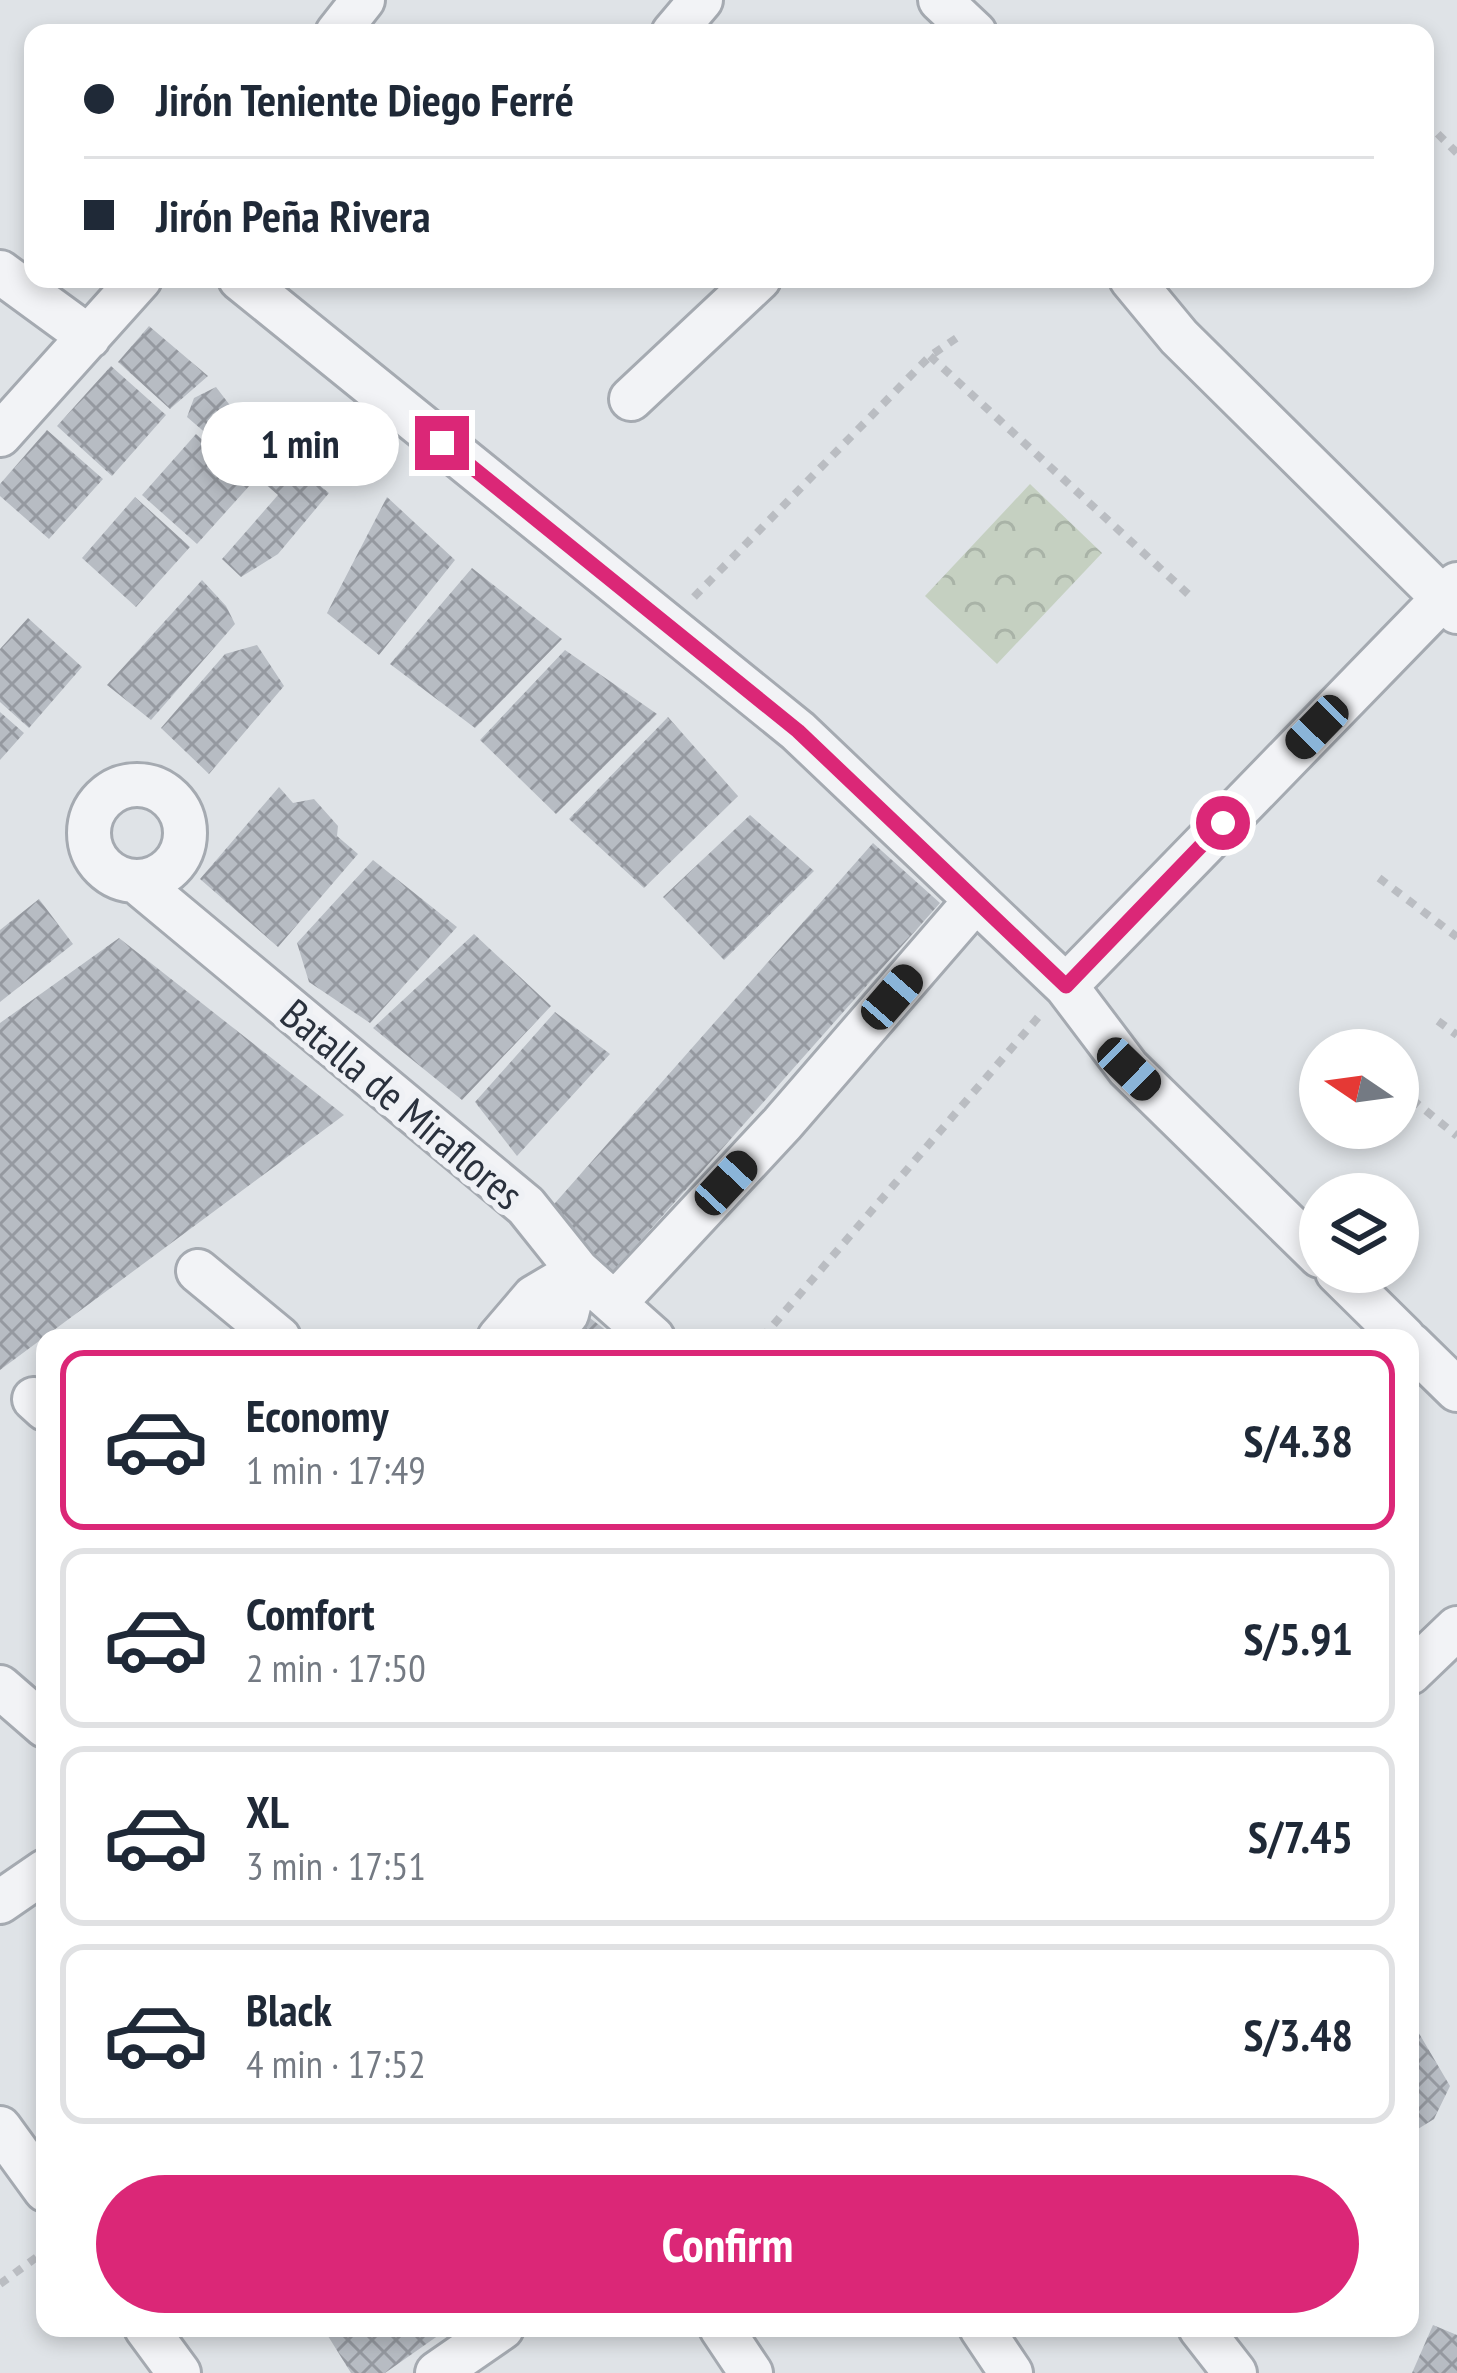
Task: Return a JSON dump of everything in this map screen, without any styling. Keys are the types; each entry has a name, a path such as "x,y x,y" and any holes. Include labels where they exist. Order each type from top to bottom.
{"street":[{"path":"344,24 362,0"},
{"path":"681,24 701,0"},
{"path":"940,0 965,24"},
{"path":"0,272 89,337"},
{"path":"0,435 132,288"},
{"path":"251,288 798,731 1066,986 1129,1069 1299,1235"},
{"path":"631,399 749,288"},
{"path":"1066,986 1452,599 1179,337 1138,288"},
{"name":"Batalla de Miraflores","path":"137,882 526,1206 578,1271 644,1329"},
{"path":"616,1302 782,1124 976,901"},
{"path":"198,1271 268,1329"},
{"path":"507,1329 534,1297 578,1271"},
{"path":"554,1329 567,1314 578,1271"},
{"path":"1358,1293 1395,1329"},
{"path":"1419,1353 1457,1390"},
{"path":"1419,1664 1457,1628"},
{"path":"0,1688 36,1718"},
{"path":"0,1902 36,1876"},
{"path":"0,2128 36,2178"},
{"path":"152,2337 178,2373"},
{"path":"436,2373 489,2337"},
{"path":"728,2337 751,2373"},
{"path":"986,2337 1011,2373"},
{"path":"1206,2337 1226,2370"}],"path":[{"path":"1434,130 1457,153"},
{"path":"669,625 931,356 958,337"},
{"path":"931,356 1188,594"},
{"path":"1379,878 1457,937"},
{"path":"771,1329 1066,986"},
{"path":"1438,1021 1457,1035"},
{"path":"1419,1105 1457,1136"},
{"path":"0,2284 36,2258"}],"green space":[{"path":"1030,484 1102,553 997,664 925,596"}],"building":[{"path":"149,326 208,376 170,409 118,362"},
{"path":"111,366 166,415 112,476 57,426"},
{"path":"216,387 245,425 329,493 278,554 241,577 222,559 278,495 187,417 194,398"},
{"path":"47,430 103,479 49,539 0,496 0,484"},
{"path":"196,434 251,484 197,544 142,495"},
{"path":"135,497 190,547 136,607 82,558"},
{"path":"387,497 455,560 379,655 327,613"},
{"path":"472,568 562,639 475,728 390,664"},
{"path":"202,580 226,606 235,624 151,720 107,685"},
{"path":"28,618 82,667 29,728 0,702 0,649"},
{"path":"257,645 284,686 209,774 161,728 225,654"},
{"path":"565,650 657,714 556,814 480,740"},
{"path":"0,712 24,733 0,760"},
{"path":"668,717 738,796 644,888 569,819"},
{"path":"279,787 293,803 314,799 338,826 337,836 358,854 278,947 200,879"},
{"path":"750,815 814,871 724,960 663,897"},
{"path":"873,843 940,903 610,1275 548,1211"},
{"path":"373,860 457,927 370,1023 309,982 297,943"},
{"path":"39,899 73,944 0,1002 0,930"},
{"path":"474,934 551,1006 462,1100 373,1028"},
{"path":"119,938 344,1115 55,1329 36,1329 36,1343 0,1370 0,1023"},
{"path":"555,1012 610,1054 517,1156 475,1102"},
{"path":"590,1318 604,1329 565,1329 573,1319"},
{"path":"1419,2033 1450,2086 1434,2119 1419,2128"},
{"path":"1433,2325 1457,2335 1457,2373 1412,2373"},
{"path":"329,2337 436,2337 385,2373 351,2373"}],"route":[{"path":"442,443 798,731 1066,986 1223,823"}]}
